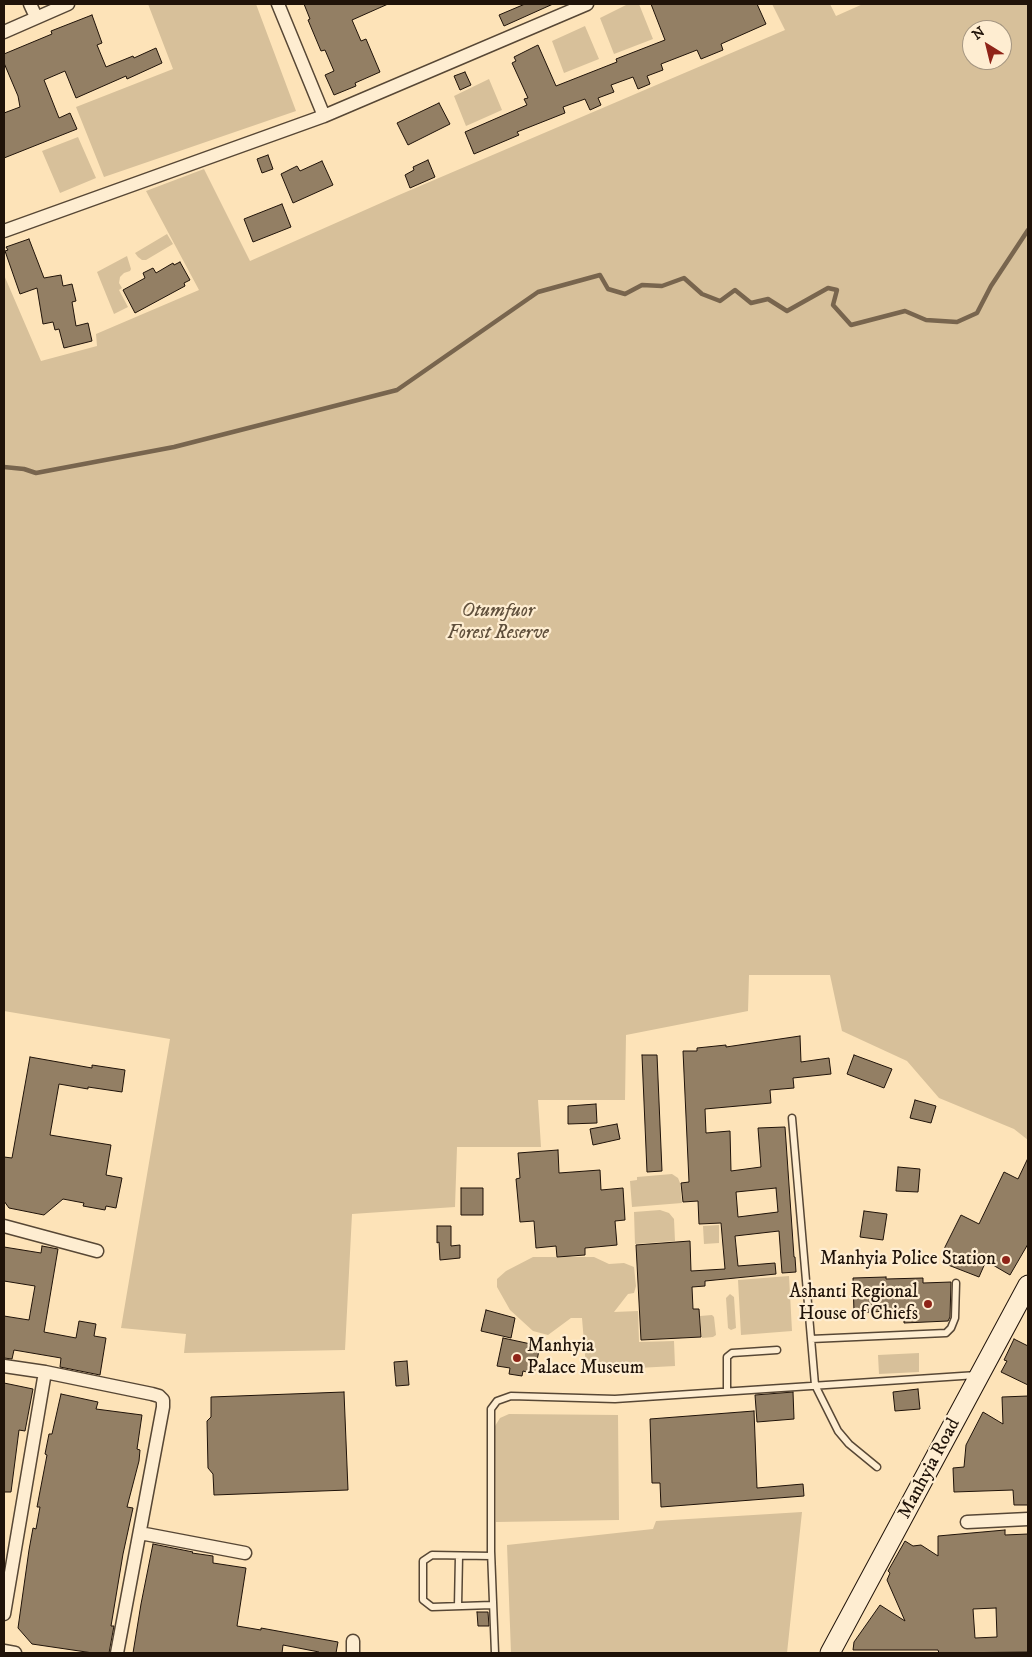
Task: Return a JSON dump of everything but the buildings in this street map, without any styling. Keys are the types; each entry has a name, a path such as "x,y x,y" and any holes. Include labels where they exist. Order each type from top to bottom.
{"main road":[{"name":"Manhyia Road","path":"830,1653 1028,1285"}],"street":[{"path":"30,4 36,17"},
{"path":"4,32 68,4"},
{"path":"278,4 324,116"},
{"path":"4,231 324,116 587,4"},
{"path":"4,1226 97,1251"},
{"path":"4,1366 45,1372 152,1394 159,1396 163,1400 118,1653"},
{"path":"4,1614 45,1372"},
{"path":"967,1522 1028,1520"},
{"path":"140,1533 244,1554"},
{"path":"4,1651 15,1653"}],"lane":[{"path":"792,1118 815,1385 838,1431 877,1467"},
{"path":"811,1339 946,1333 951,1328 955,1318 956,1283"},
{"path":"727,1391 727,1356 732,1353 777,1350"},
{"path":"495,1653 491,1556 491,1409 497,1401 511,1396 615,1399 981,1375"},
{"path":"491,1556 432,1555 423,1561 423,1600 432,1607 492,1605"},
{"path":"458,1606 459,1556"}],"green space":[{"path":"148,4 256,4 296,111 104,177 76,107 173,69"},
{"path":"628,4 639,4 653,39 614,54 600,18"},
{"name":"Otumfuor Forest Reserve","path":"772,4 830,4 836,16 863,4 1028,4 1028,1140 1014,1129 939,1098 907,1061 842,1031 830,975 749,975 748,1011 626,1035 625,1100 538,1100 541,1147 457,1147 455,1207 352,1214 345,1350 184,1353 186,1334 121,1328 170,1039 4,1011 4,275 41,361 97,346 96,334 199,290 146,191 204,169 250,261 399,195 785,30"},
{"path":"585,26 599,59 564,73 552,41"},
{"path":"489,79 502,110 466,126 454,96"},
{"path":"78,137 96,178 60,193 42,151"},
{"path":"167,234 173,244 146,260 142,260 135,253"},
{"path":"127,256 131,269 120,277 119,283 122,288 119,290 128,307 114,314 97,272"},
{"path":"672,1174 678,1178 680,1183 682,1203 632,1207 630,1181 637,1180 637,1177"},
{"path":"660,1210 669,1213 674,1219 675,1241 635,1244 634,1212"},
{"path":"719,1225 719,1243 704,1244 703,1226"},
{"path":"533,1257 594,1257 609,1264 624,1263 634,1267 636,1286 634,1293 628,1294 614,1312 638,1311 639,1342 674,1341 675,1366 619,1369 586,1367 582,1318 571,1318 548,1335 533,1331 510,1310 497,1287 497,1279 506,1271"},
{"path":"789,1276 792,1331 741,1335 738,1280"},
{"path":"730,1294 734,1297 736,1328 731,1330 728,1328 726,1298"},
{"path":"712,1315 714,1317 716,1335 702,1338 700,1316"},
{"path":"919,1353 919,1372 879,1374 878,1355"},
{"path":"509,1414 618,1415 619,1520 496,1522 495,1426 500,1418"},
{"path":"802,1512 787,1653 511,1653 507,1545 653,1529 656,1521"}],"waterway":[{"path":"4,467 24,469 36,473 174,447 397,390 538,292 600,275 608,289 625,294 642,285 662,286 684,278 702,294 720,301 735,290 751,303 768,299 787,311 828,288 837,290 833,305 851,325 905,311 926,320 957,322 977,313 991,286 1028,230"}],"place":[{"name":"Manhyia Police Station","path":"1006,1260"},
{"name":"Ashanti Regional House of Chiefs","path":"928,1304"},
{"name":"Manhyia Palace Museum","path":"517,1358"}]}
